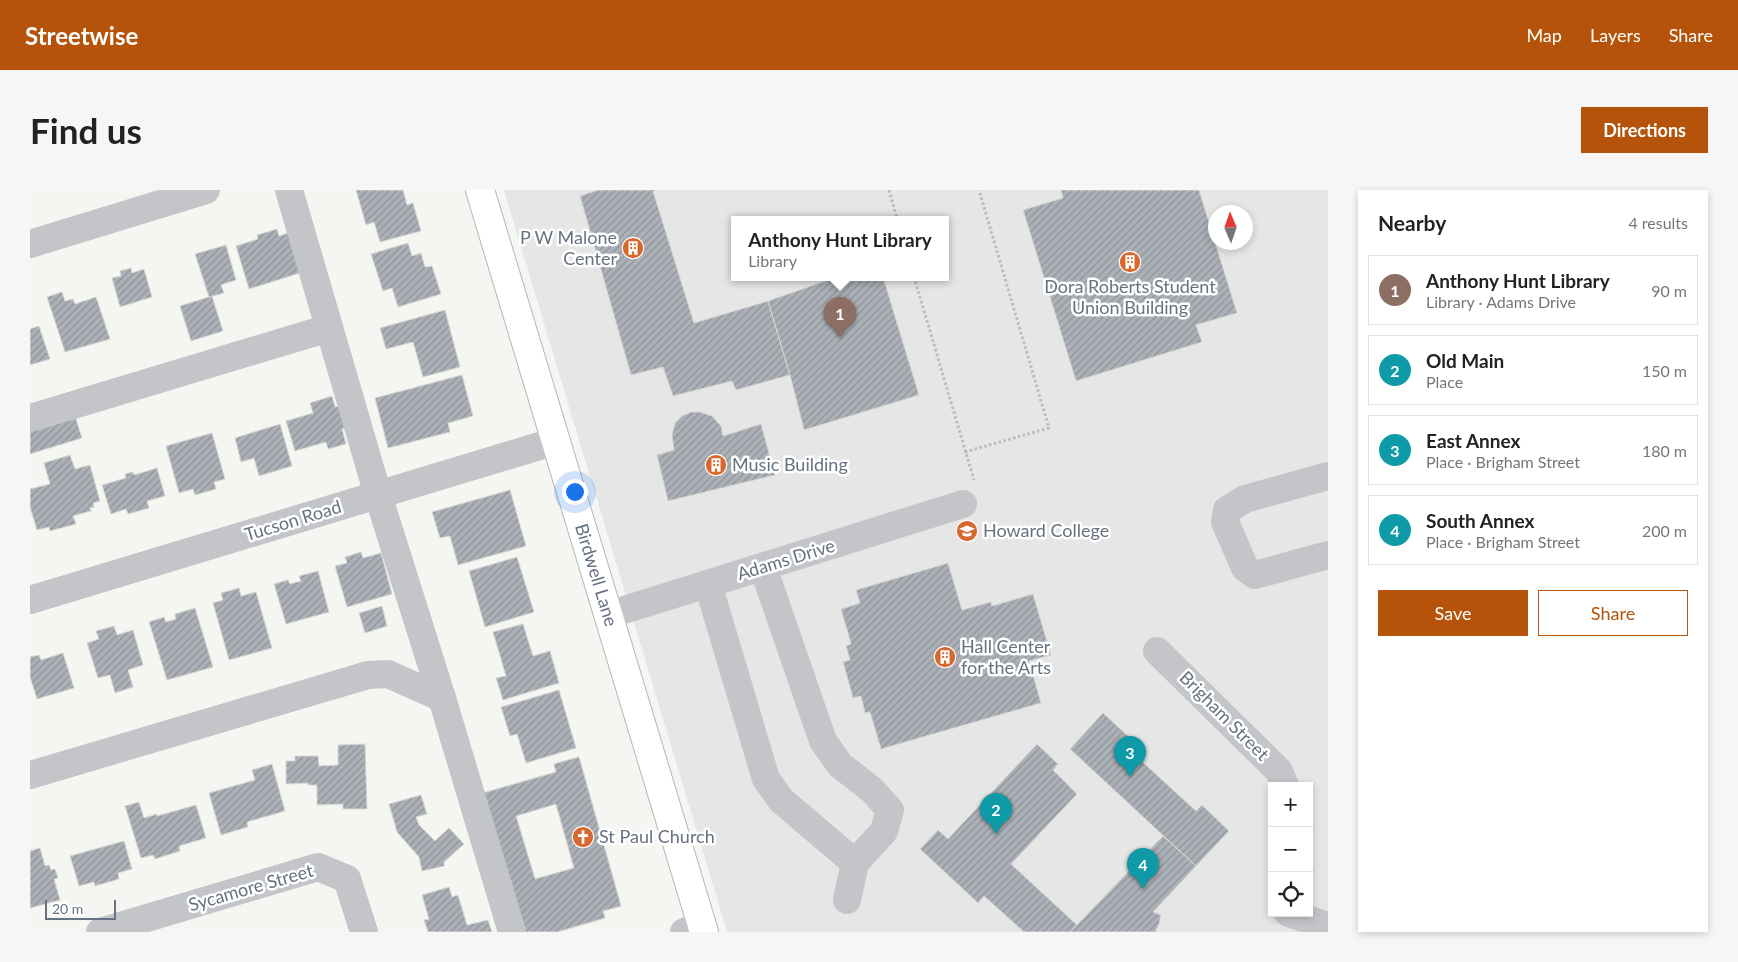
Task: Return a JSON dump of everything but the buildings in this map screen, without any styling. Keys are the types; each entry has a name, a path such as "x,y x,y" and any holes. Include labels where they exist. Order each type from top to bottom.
{"main road":[{"name":"Birdwell Lane","path":"480,190 608,615 696,930"}],"street":[{"path":"30,244 206,190"},
{"path":"288,190 378,495 442,698 512,932"},
{"path":"30,418 329,328"},
{"name":"Tucson Road","path":"31,597 556,442"},
{"path":"1328,476 1245,499 1227,510 1225,522 1245,568 1255,575 1328,554"},
{"name":"Adams Drive","path":"608,615 964,504"},
{"path":"764,567 823,741 840,765 872,790 890,810 884,831 855,863 847,900"},
{"path":"708,584 766,779 781,800 855,863"},
{"name":"Brigham Street","path":"1157,651 1279,771 1283,782"},
{"path":"30,775 368,674 388,674 442,698"},
{"name":"Sycamore Street","path":"100,932 318,867 347,879 364,932"},
{"path":"1274,932 1285,917"},
{"path":"1300,917 1328,926"}],"path":[{"path":"889,190 896,216"},
{"path":"965,452 1049,428 979,190"},
{"path":"915,281 979,500 964,504"}],"shaded area":[{"name":"Howard College","path":"504,190 1328,190 1328,932 727,932"}],"place":[{"name":"P W Malone Center","path":"633,248"},
{"name":"Dora Roberts Student Union Building","path":"1130,262"},
{"name":"Anthony Hunt Library","path":"840,338"},
{"name":"Music Building","path":"716,465"},
{"name":"Howard College","path":"967,531"},
{"name":"Hall Center for the Arts","path":"945,657"},
{"name":"East Annex","path":"1130,777"},
{"name":"Old Main","path":"996,834"},
{"name":"St Paul Church","path":"583,837"},
{"name":"South Annex","path":"1143,889"}]}
